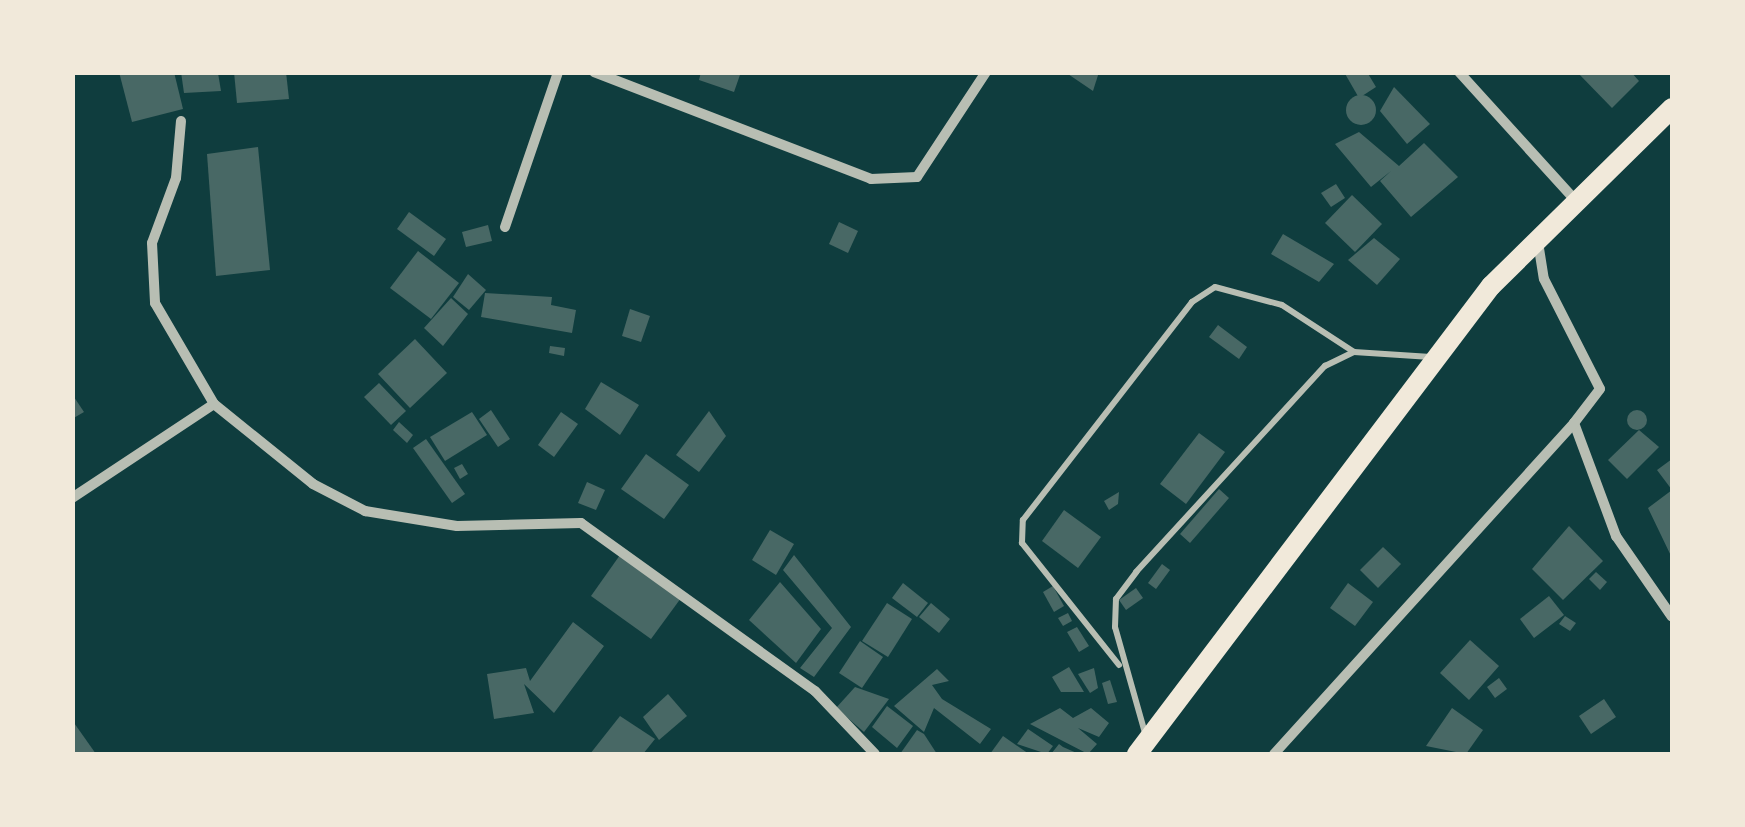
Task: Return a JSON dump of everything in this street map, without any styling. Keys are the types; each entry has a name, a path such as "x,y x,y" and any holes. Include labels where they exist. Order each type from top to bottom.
{"highway":[{"path":"1142,747 1437,357 1537,236 1672,108"}],"street":[{"path":"505,227 558,72"},
{"path":"594,72 871,178 917,177 986,72"},
{"path":"1458,72 1574,200"},
{"path":"182,122 176,178 152,243 155,303 214,404 313,484 365,511 457,526 581,523 815,691 875,754"},
{"path":"1274,754 1600,389 1544,279 1537,236"},
{"path":"72,498 214,404"},
{"path":"1574,422 1616,536 1672,617"}],"lane":[{"path":"1119,665 1022,544 1023,520 1192,302 1215,288 1282,305 1354,352 1437,357"},
{"path":"1142,747 1119,665 1116,599 1292,397 1354,352"}],"building":[{"path":"119,72 174,72 183,109 132,122"},
{"path":"181,72 218,73 221,91 184,93"},
{"path":"234,72 286,72 289,99 237,103"},
{"path":"701,72 741,72 734,92 699,80"},
{"path":"1065,72 1099,72 1093,91"},
{"path":"1344,72 1367,72 1376,87 1359,98"},
{"path":"1577,72 1631,72 1639,81 1612,108"},
{"path":"1394,87 1430,124 1407,144 1380,111"},
{"path":"1361,95 1375,104 1376,110 1367,124 1361,125 1347,116 1346,110 1355,96"},
{"path":"1359,132 1399,166 1424,143 1458,177 1411,217 1380,181 1391,171 1371,187 1335,144"},
{"path":"258,147 270,270 216,276 207,154"},
{"path":"1336,184 1345,198 1331,207 1321,193"},
{"path":"1352,195 1382,224 1355,252 1325,223"},
{"path":"409,212 446,239 434,256 397,229"},
{"path":"839,222 858,231 848,253 829,244"},
{"path":"488,225 492,241 466,247 462,232"},
{"path":"1283,234 1334,264 1319,282 1271,254"},
{"path":"1374,238 1400,259 1377,285 1348,260"},
{"path":"418,251 459,283 431,319 390,288"},
{"path":"468,274 486,290 469,310 453,297"},
{"path":"485,293 552,297 551,305 576,310 572,333 481,317"},
{"path":"451,298 468,314 443,346 424,328"},
{"path":"630,309 650,316 641,342 622,336"},
{"path":"1218,325 1247,347 1239,359 1209,337"},
{"path":"415,339 447,373 410,408 378,374"},
{"path":"550,346 565,348 564,356 549,353"},
{"path":"601,382 639,405 620,435 585,409"},
{"path":"379,383 406,411 391,425 364,397"},
{"path":"72,394 84,412 72,419"},
{"path":"491,410 510,439 498,447 479,419"},
{"path":"1637,410 1647,420 1637,430 1627,420"},
{"path":"709,411 726,436 699,472 676,455"},
{"path":"472,412 487,435 445,461 430,437"},
{"path":"561,412 578,424 554,457 538,445"},
{"path":"399,422 413,435 407,443 393,430"},
{"path":"1639,430 1659,447 1627,479 1608,460"},
{"path":"1199,433 1225,452 1186,504 1160,484"},
{"path":"426,439 465,494 452,503 413,448"},
{"path":"646,454 689,485 664,519 621,489"},
{"path":"1672,459 1672,490 1657,470"},
{"path":"462,464 468,474 460,479 454,468"},
{"path":"587,482 605,490 596,510 578,503"},
{"path":"1219,489 1229,498 1190,543 1180,534"},
{"path":"1672,490 1672,558 1648,508"},
{"path":"1119,492 1118,504 1109,510 1104,501"},
{"path":"1064,510 1101,537 1078,568 1042,541"},
{"path":"1569,526 1603,561 1563,600 1532,569"},
{"path":"770,530 794,544 776,575 752,560"},
{"path":"1383,547 1401,564 1378,588 1360,570"},
{"path":"620,555 681,598 651,639 591,596"},
{"path":"794,555 851,627 814,677 800,668 832,628 783,570"},
{"path":"1162,564 1170,570 1156,589 1148,583"},
{"path":"1596,572 1607,582 1600,590 1589,579"},
{"path":"780,582 821,629 796,663 749,620"},
{"path":"903,583 928,603 917,617 892,598"},
{"path":"1348,583 1373,602 1355,626 1330,608"},
{"path":"1053,586 1064,606 1054,612 1043,592"},
{"path":"1136,588 1143,598 1126,610 1119,600"},
{"path":"1549,596 1564,615 1534,638 1520,619"},
{"path":"887,603 912,619 888,657 862,641"},
{"path":"931,603 950,619 939,633 919,617"},
{"path":"1068,613 1072,621 1063,626 1058,618"},
{"path":"1565,616 1576,623 1570,631 1559,624"},
{"path":"573,622 604,646 554,713 524,684 534,713 494,719 487,674 526,668 530,681"},
{"path":"1077,627 1089,646 1079,652 1067,632"},
{"path":"1470,640 1499,666 1469,700 1440,673"},
{"path":"860,641 883,657 862,688 839,673"},
{"path":"1069,667 1084,692 1061,692 1052,677"},
{"path":"1094,668 1098,688 1090,693 1078,674"},
{"path":"937,669 949,681 932,685 942,699 991,729 980,744 934,708 924,732 894,706"},
{"path":"1499,678 1507,689 1495,698 1487,687"},
{"path":"1110,680 1117,702 1108,704 1102,683"},
{"path":"855,687 889,699 864,732 836,708"},
{"path":"668,694 687,716 659,740 643,717"},
{"path":"1604,699 1616,717 1591,734 1579,716"},
{"path":"887,706 913,726 897,748 872,727"},
{"path":"1060,708 1073,718 1091,708 1109,723 1099,737 1078,728 1097,744 1088,754 1030,724"},
{"path":"1452,708 1483,730 1466,754 1426,746"},
{"path":"620,716 655,739 643,754 590,754"},
{"path":"72,720 96,754 72,754"},
{"path":"1028,729 1053,746 1047,754 1017,744"},
{"path":"917,730 924,734 937,754 900,754"},
{"path":"1003,736 1029,754 990,754"},
{"path":"1059,744 1063,747 1079,754 1051,754"}]}
